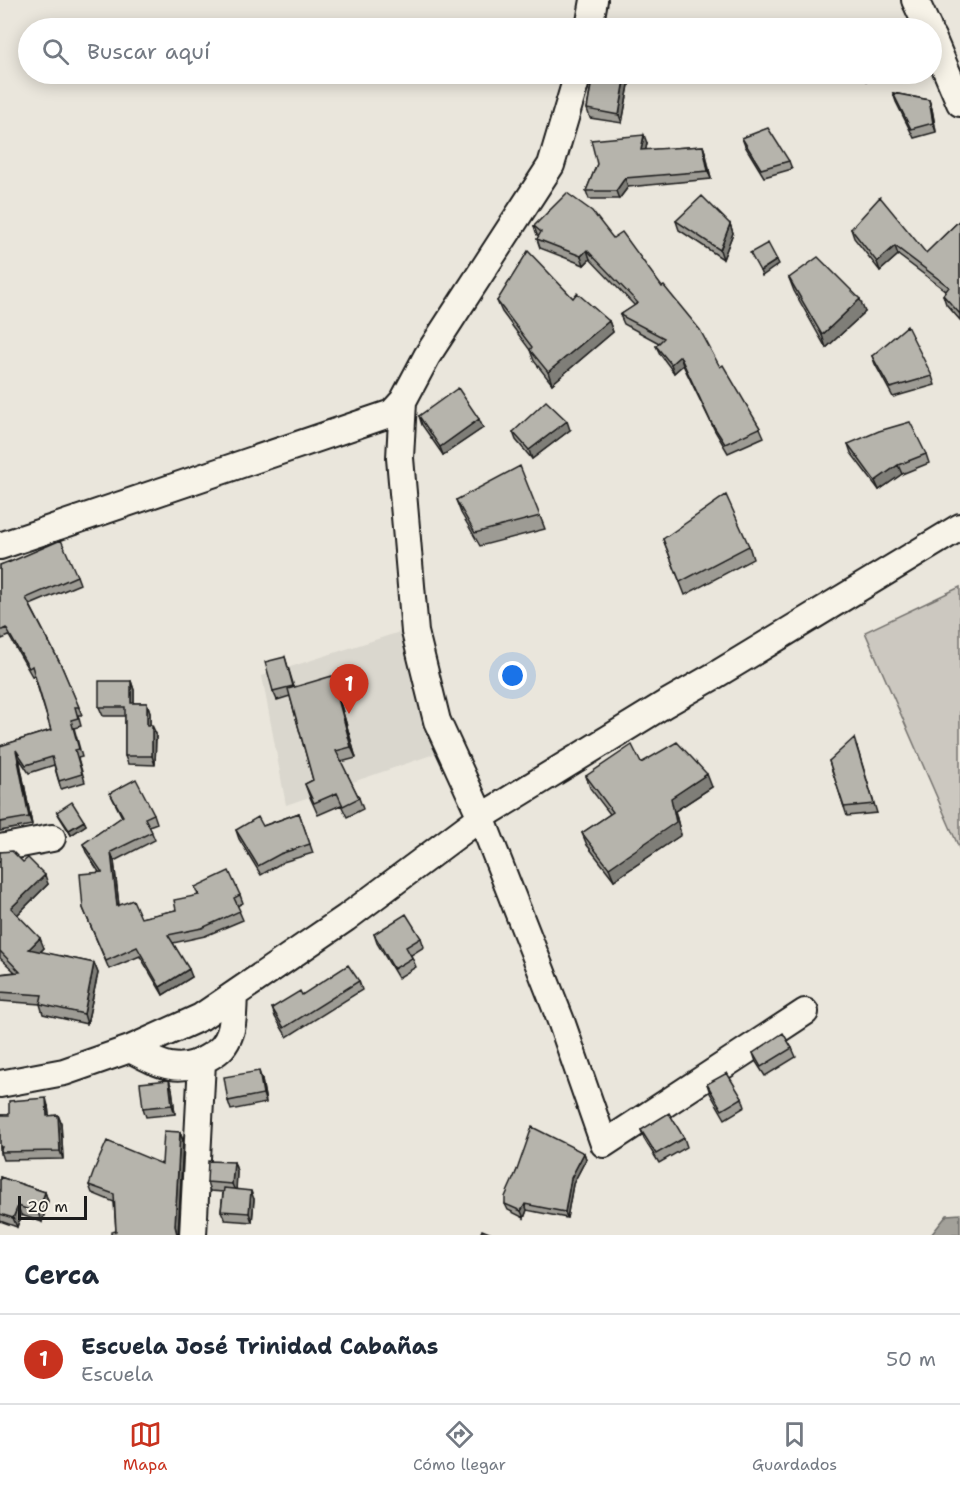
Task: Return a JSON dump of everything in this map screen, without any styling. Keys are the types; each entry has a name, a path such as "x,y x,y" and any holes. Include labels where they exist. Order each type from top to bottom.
{"street":[{"path":"590,18 594,0"},
{"path":"915,0 923,18"},
{"path":"942,61 960,103"},
{"path":"0,546 392,413 403,401 427,356 551,165 576,84"},
{"path":"403,401 400,458 415,632 437,722 481,817 561,1021 604,1144 805,1012"},
{"path":"0,1084 64,1072 130,1049 201,1017 346,918 481,817 664,704 960,527"},
{"path":"0,848 52,838"},
{"path":"130,1049 167,1065 185,1068 202,1062 222,1049 231,1031 234,995"},
{"path":"193,1235 202,1062"}],"shaded area":[{"path":"960,587 960,850 865,632"},
{"path":"406,630 440,752 286,805 262,676"},
{"path":"960,1214 960,1235 931,1235 947,1215"}],"building":[{"path":"591,84 624,84 619,115 587,109"},
{"path":"893,93 929,100 933,123 911,129"},
{"path":"768,128 789,161 761,169 742,138"},
{"path":"644,135 641,150 703,146 708,171 625,178 616,191 586,191 597,164 591,140"},
{"path":"567,193 592,211 613,238 622,232 662,287 664,286 700,330 720,367 723,365 760,428 725,444 711,422 680,356 671,364 656,346 664,338 620,315 638,303 587,250 581,256 537,239 541,232 534,226"},
{"path":"702,196 730,224 720,250 676,221"},
{"path":"880,197 926,253 960,220 960,314 943,295 949,287 895,246 877,262 851,229"},
{"path":"768,243 777,260 760,271 750,253"},
{"path":"528,251 573,298 577,293 609,321 548,372 497,301"},
{"path":"818,257 860,299 822,335 789,278"},
{"path":"907,326 932,376 890,388 872,356"},
{"path":"458,388 479,419 440,447 419,416"},
{"path":"546,401 567,421 529,450 513,432"},
{"path":"910,422 926,454 898,465 875,481 848,444 879,431"},
{"path":"520,466 540,516 475,533 456,500"},
{"path":"726,495 749,546 680,582 663,539"},
{"path":"61,540 77,576 26,598 61,665 79,707 75,707 78,718 71,720 79,749 75,750 82,774 59,781 52,757 26,765 16,750 29,817 0,822 0,746 51,730 32,666 29,668 6,628 0,631 0,565"},
{"path":"285,657 293,686 273,691 265,662"},
{"path":"332,676 351,747 336,751 359,798 343,806 337,793 314,803 305,784 313,780 288,689"},
{"path":"99,681 131,681 131,703 147,703 147,725 152,725 152,756 125,756 125,707 99,707"},
{"path":"854,738 874,804 844,807 829,761"},
{"path":"677,742 707,774 671,798 676,822 609,868 582,833 613,812 586,776 632,745 641,763"},
{"path":"136,779 154,814 145,818 152,832 111,852 117,906 133,900 141,918 176,910 174,900 199,895 195,887 229,871 240,895 234,898 240,911 202,928 168,935 189,969 160,987 137,947 106,961 83,908 80,874 102,872 83,844 123,816 110,793"},
{"path":"72,802 84,821 69,830 57,812"},
{"path":"299,813 310,844 280,854 258,866 236,830 258,817 263,826"},
{"path":"12,851 23,862 28,858 45,875 11,908 40,938 29,949 94,963 84,1014 40,1004 42,995 0,992 0,974 20,972 0,951 0,852"},
{"path":"406,914 421,938 406,947 412,958 394,969 374,934"},
{"path":"348,965 359,981 284,1028 272,1008 300,991 302,995"},
{"path":"783,1033 792,1048 761,1067 753,1053"},
{"path":"259,1071 263,1094 228,1101 224,1077"},
{"path":"727,1073 742,1098 722,1110 707,1084"},
{"path":"169,1080 172,1105 143,1108 140,1083"},
{"path":"46,1098 47,1116 58,1115 60,1151 0,1152 2,1147 0,1147 0,1115 9,1115 9,1101"},
{"path":"669,1113 684,1138 656,1154 641,1130"},
{"path":"532,1127 584,1153 571,1178 565,1212 525,1204 521,1211 505,1204 505,1197"},
{"path":"164,1131 180,1132 175,1226 178,1235 111,1235 111,1232 116,1231 114,1194 89,1185 107,1141 162,1164"},
{"path":"208,1161 234,1162 232,1184 207,1182"},
{"path":"0,1177 45,1192 38,1213 18,1206 13,1218 0,1214"},
{"path":"224,1188 251,1191 249,1213 221,1211"},
{"path":"482,1230 494,1235 480,1235"}],"place":[{"name":"Escuela José Trinidad Cabañas","path":"349,714"}]}
